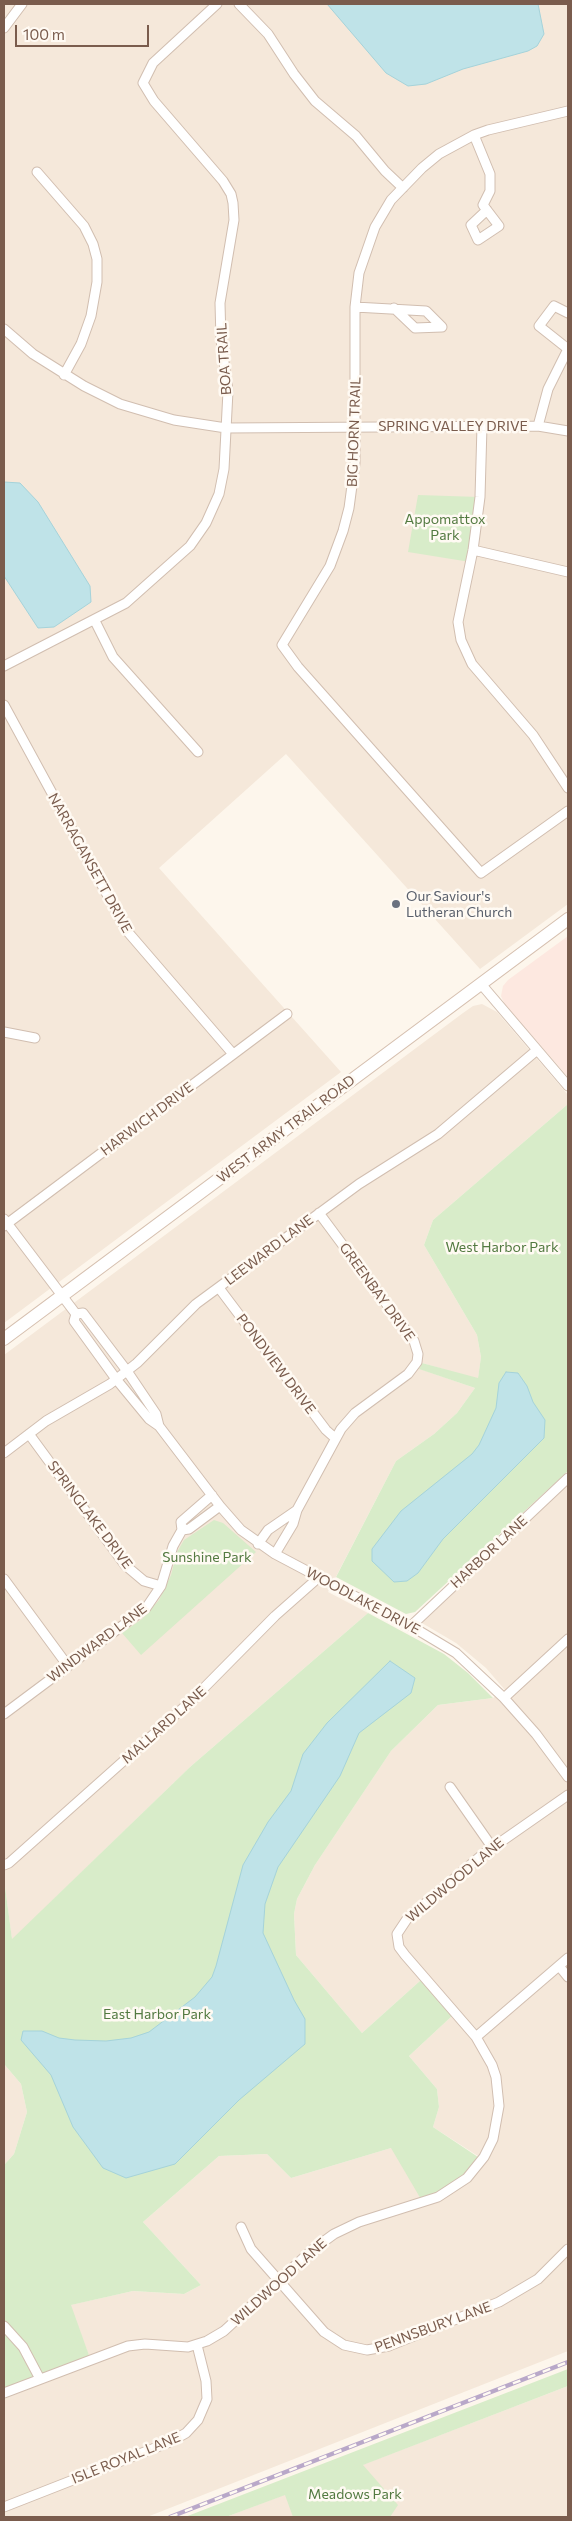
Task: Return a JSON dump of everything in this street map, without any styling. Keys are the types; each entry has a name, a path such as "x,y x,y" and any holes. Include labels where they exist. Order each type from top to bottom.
{"main road":[{"name":"WEST ARMY TRAIL ROAD","path":"4,1339 568,919"}],"street":[{"path":"4,28 22,4"},
{"name":"BOA TRAIL","path":"4,666 95,621 126,603 181,554 200,532 216,503 222,483 228,382 222,340 220,303 234,220 233,203 231,194 223,181 154,101 143,83 153,64 217,4"},
{"path":"240,4 268,34 294,74 315,101 356,136 385,171 403,188"},
{"name":"BIG HORN TRAIL","path":"568,112 474,135 439,154 403,188 386,208 370,237 359,273 355,307 356,427 354,477 343,531 321,584 282,645 298,667 481,874 568,811"},
{"path":"474,135 490,174 490,191 483,205 487,210"},
{"path":"36,172 84,226 93,244 97,260 97,282 90,316 81,344 64,375"},
{"path":"538,426 548,389 568,349 539,326 554,306 568,313"},
{"path":"355,307 394,308"},
{"name":"SPRING VALLEY DRIVE","path":"4,329 33,354 64,375 120,404 158,417 226,428 538,426 568,431"},
{"path":"482,426 480,497 473,550 458,622 464,648 477,671 533,735 568,788"},
{"path":"473,550 568,572"},
{"path":"95,621 113,657 198,752"},
{"name":"NARRAGANSETT DRIVE","path":"4,705 127,931 233,1054"},
{"path":"481,984 568,1086"},
{"name":"HARWICH DRIVE","path":"5,1223 287,1014"},
{"path":"4,1032 35,1038"},
{"name":"LEEWARD LANE","path":"4,1453 46,1421 116,1379 196,1304 359,1184 438,1134 536,1050"},
{"name":"GREENBAY DRIVE","path":"274,1554 294,1524 297,1510 335,1438 356,1413 408,1374 417,1362 418,1354 414,1341 319,1213"},
{"name":"WOODLAKE DRIVE","path":"5,1223 76,1314"},
{"name":"PONDVIEW DRIVE","path":"220,1288 326,1430 335,1438"},
{"name":"WOODLAKE DRIVE","path":"76,1314 83,1313 127,1370 156,1414 159,1426"},
{"name":"WOODLAKE DRIVE","path":"76,1314 74,1321 116,1379 149,1419 159,1426 220,1506 241,1530 274,1554 410,1626 456,1653 504,1698 536,1734 568,1777"},
{"name":"SPRINGLAKE DRIVE","path":"29,1434 125,1565 144,1581 161,1586"},
{"name":"HARBOR LANE","path":"410,1626 568,1478"},
{"name":"WINDWARD LANE","path":"4,1714 138,1615 153,1600 161,1586 173,1546 182,1530 181,1522 212,1495"},
{"path":"182,1530 189,1529 220,1506"},
{"name":"GREENBAY DRIVE","path":"258,1544 268,1530 297,1510"},
{"name":"MALLARD LANE","path":"4,1865 9,1863 192,1700 275,1616 318,1578"},
{"path":"4,1580 68,1666"},
{"path":"504,1698 568,1639"},
{"path":"450,1787 492,1847"},
{"name":"WILDWOOD LANE","path":"4,2393 128,2346 197,2345 224,2330 312,2250 334,2234 358,2222 438,2197 459,2185 477,2167 493,2139 499,2106 498,2090 492,2065 476,2037 401,1950 398,1934 407,1919 492,1847 568,1795"},
{"path":"476,2037 568,1958"},
{"path":"559,1966 568,1977"},
{"name":"PENNSBURY LANE","path":"241,2227 251,2249 336,2341 358,2350 376,2350 500,2302 538,2279 568,2249"},
{"path":"4,2326 23,2347 40,2379"},
{"name":"ISLE ROYAL LANE","path":"4,2507 170,2442 186,2433 198,2420 207,2399 206,2381 197,2345"}],"shaded area":[{"path":"4,4 568,4 568,904 480,969 286,754 159,868 341,1072 4,1323"},
{"path":"568,936 568,1077 505,1005 501,996 503,986 508,980"},
{"path":"482,1004 497,1012 568,1095 568,1104 433,1220 424,1245 477,1335 481,1357 478,1379 422,1363 420,1369 475,1388 457,1413 434,1434 396,1461 328,1592 368,1613 190,1767 12,1940 4,1879 4,1355 463,1013 473,1006"},
{"path":"568,1483 568,2351 147,2517 4,2517 4,2399 92,2364 70,2305 133,2291 184,2294 201,2285 143,2222 219,2156 267,2154 291,2178 391,2148 481,2158 433,2127 439,2107 437,2089 409,2056 452,2016 421,1980 362,2033 296,1955 294,1914 297,1899 315,1865 391,1751 438,1705 493,1698 505,1690 486,1668 456,1643 422,1623"},
{"path":"4,2064 21,2084 27,2112 14,2154 4,2165"},
{"path":"568,2386 568,2517 226,2517 362,2465"}],"green space":[{"name":"Appomattox Park","path":"418,495 480,497 470,562 408,552"},
{"name":"West Harbor Park","path":"568,1104 568,1471 415,1612 406,1614 336,1577 396,1461 434,1434 457,1413 475,1388 419,1369 422,1363 478,1378 481,1357 477,1335 424,1245 433,1220"},
{"name":"Sunshine Park","path":"214,1520 223,1523 256,1552 141,1655 122,1633 142,1619 159,1600 171,1575 177,1552 184,1540"},
{"name":"East Harbor Park","path":"368,1613 444,1654 468,1673 493,1698 438,1705 391,1751 315,1865 297,1899 294,1914 296,1955 362,2033 421,1980 452,2016 409,2056 437,2089 439,2107 433,2127 481,2159 461,2181 422,2201 391,2148 291,2178 267,2154 219,2156 143,2222 201,2285 184,2294 133,2291 71,2305 90,2358 4,2390 4,2165 14,2154 27,2112 21,2084 4,2064 4,1879 12,1939 190,1767"},
{"name":"Meadows Park","path":"568,2369 568,2386 363,2465 398,2505 390,2517 293,2517 285,2495 226,2517 185,2517"}],"water":[{"path":"327,4 538,4 544,34 537,46 528,51 463,69 426,84 408,86 386,73"},
{"path":"4,482 20,483 38,502 90,586 91,602 54,627 38,628 4,576"},
{"path":"506,1372 518,1373 527,1386 533,1402 545,1420 544,1438 443,1539 418,1573 407,1581 394,1582 372,1561 372,1549 401,1511 472,1454 479,1445 496,1408 499,1383"},
{"path":"390,1661 415,1678 411,1693 359,1733 340,1776 278,1867 265,1904 263,1933 294,2000 305,2019 305,2044 239,2100 175,2164 126,2178 103,2168 73,2127 51,2075 21,2040 23,2031 42,2031 59,2038 75,2040 106,2041 131,2038 149,2032 195,1997 212,1977 216,1966 243,1865 268,1822 291,1791 303,1754 327,1723"}],"railway":[{"path":"170,2517 568,2362"}],"place":[{"name":"Our Saviour's Lutheran Church","path":"396,904"}]}
